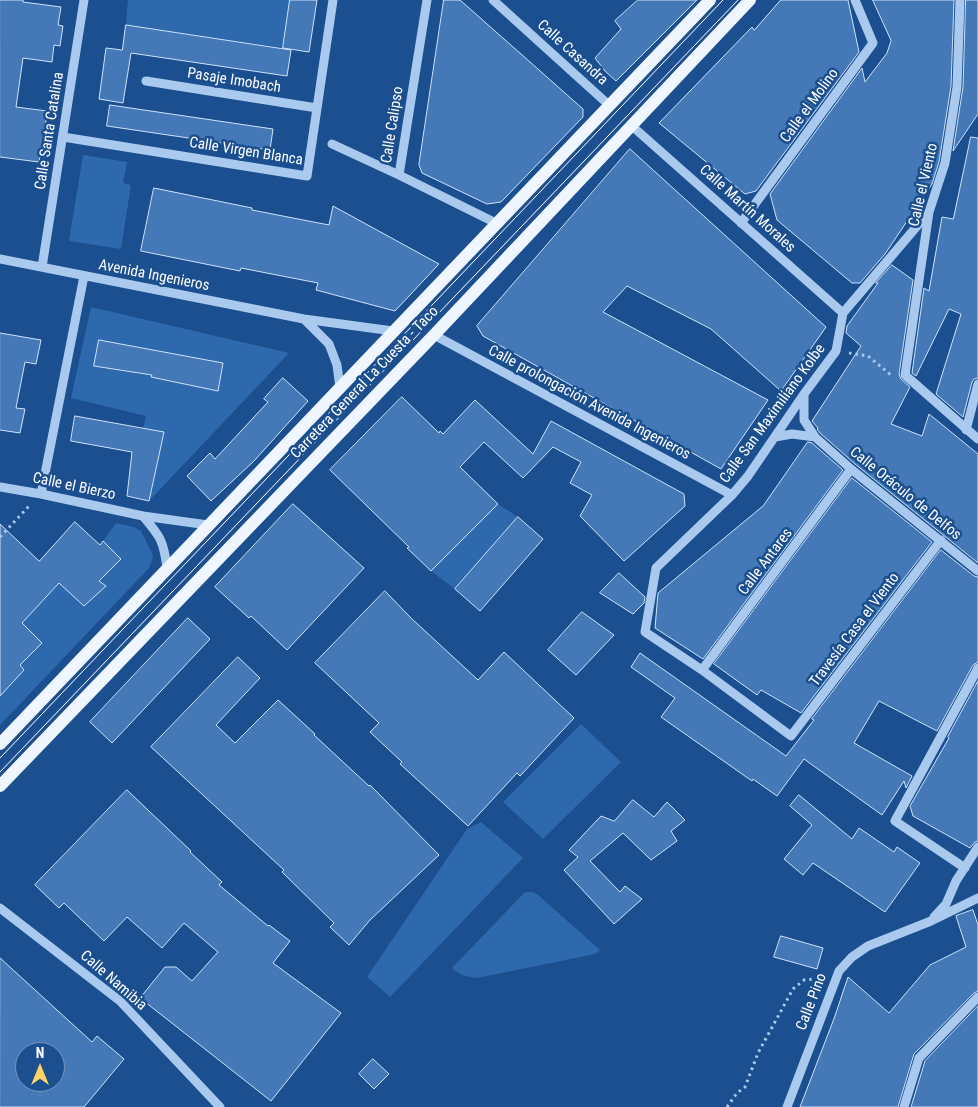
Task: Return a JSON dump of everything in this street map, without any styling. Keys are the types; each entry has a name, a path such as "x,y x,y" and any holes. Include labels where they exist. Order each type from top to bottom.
{"main road":[{"name":"Carretera General La Cuesta - Taco","path":"0,744 710,0"},
{"name":"Carretera General La Cuesta - Taco","path":"0,786 434,335 750,0"}],"street":[{"name":"Calle Santa Catalina","path":"42,267 84,0"},
{"name":"Calle Virgen Blanca","path":"63,137 307,176 333,0"},
{"name":"Calle Calipso","path":"427,0 399,175 498,224"},
{"name":"Calle Casandra","path":"493,0 610,106"},
{"name":"Calle el Molino","path":"741,223 873,43 855,0"},
{"name":"Calle el Viento","path":"905,375 929,212 945,163 955,96 960,0"},
{"name":"Pasaje Imobach","path":"146,81 317,108"},
{"name":"Calle Martín Morales","path":"632,126 843,313"},
{"path":"332,144 399,175"},
{"name":"Calle San Maximiliano Kolbe","path":"702,670 645,632 656,568 732,495 748,476 836,351 843,313 929,212"},
{"name":"Avenida Ingenieros","path":"0,259 304,319 394,331"},
{"path":"41,494 84,276"},
{"path":"304,319 328,344 337,365 340,388"},
{"name":"Calle prolongación Avenida Ingenieros","path":"434,335 732,495"},
{"path":"905,375 978,439"},
{"path":"966,430 978,384"},
{"name":"Calle Oráculo de Delfos","path":"804,394 804,420 815,437 851,469 978,571"},
{"path":"775,437 792,434 815,437"},
{"name":"Calle Antares","path":"702,670 851,469"},
{"name":"Calle el Bierzo","path":"0,487 143,516 208,526"},
{"path":"143,516 160,537 166,550 168,569"},
{"name":"Travesía Casa el Viento","path":"702,670 791,736 941,540"},
{"path":"965,868 895,821 978,668"},
{"path":"931,921 946,904 956,881 978,847"},
{"name":"Calle Pino","path":"787,1107 839,971 852,957 868,946 931,921 978,898"},
{"name":"Calle Namibia","path":"0,908 120,1001 220,1107"},
{"path":"904,1107 919,1058 978,997"}],"path":[{"path":"836,351 868,356 893,377 905,375"},
{"path":"0,537 41,494"},
{"path":"727,1107 737,1093 745,1087 758,1053 793,989 804,980 813,979 834,983"}],"shaded area":[{"path":"128,0 290,0 283,48 126,25"},
{"path":"83,155 127,162 123,183 131,185 121,249 69,241"},
{"path":"91,307 289,353 149,501 143,428 146,416 71,398"},
{"path":"498,504 518,517 455,589 431,571"},
{"path":"116,523 134,527 141,531 153,557 149,568 0,725 0,686 42,643 0,637 39,605 74,567 67,589 80,602 121,559 103,541"},
{"path":"581,724 621,762 543,839 503,802"},
{"path":"481,822 523,858 390,997 367,977 467,829"},
{"path":"525,892 537,894 600,950 595,954 477,978 464,975 452,968"}],"building":[{"path":"0,0 23,0 23,2 61,7 58,25 63,26 60,46 54,45 52,62 23,58 16,107 47,111 45,130 48,130 46,147 42,146 39,162 0,157"},
{"path":"290,0 317,0 309,52 283,48"},
{"path":"444,0 460,0 583,109 583,117 501,202 487,204 422,173 419,165"},
{"path":"638,0 697,0 616,81 595,58 621,29 615,21"},
{"path":"781,0 848,0 859,52 756,191 745,194 659,123 752,27 754,30"},
{"path":"873,0 954,0 951,86 939,162 932,184 885,254 860,283 852,283 777,220 770,194 862,68 865,82 887,53 891,41"},
{"path":"966,0 978,0 978,114 953,151 963,87"},
{"path":"126,25 291,50 287,76 131,53 123,103 99,99 106,48 122,50"},
{"path":"110,105 273,129 270,150 107,126"},
{"path":"971,137 978,138 978,378 972,382 963,417 936,394 961,314 949,309 916,376 912,373 924,288 929,291 942,217 953,219"},
{"path":"630,149 826,327 781,391 711,329 627,286 603,312 768,400 721,469 483,336 477,326"},
{"path":"154,188 329,225 333,206 439,264 395,311 316,290 318,283 241,268 240,271 141,251"},
{"path":"892,265 913,280 899,374 901,379 910,387 891,424 922,436 929,414 978,454 978,563 855,464 820,433 812,421 861,346 846,333 847,326 878,283 876,283"},
{"path":"0,333 41,340 36,364 25,362 16,408 25,409 20,433 0,430"},
{"path":"99,340 223,363 218,391 151,377 152,375 94,366"},
{"path":"283,378 308,401 254,461 211,501 187,476 210,453 215,459 268,402 264,399"},
{"path":"402,397 439,433 440,431 443,434 475,400 533,454 551,421 684,494 685,506 624,561 580,516 592,495 570,483 581,462 553,447 523,478 484,442 460,467 498,504 431,571 330,470"},
{"path":"75,416 164,432 149,501 127,496 132,452 71,441"},
{"path":"808,442 812,443 843,470 703,659 655,628 658,593 763,506"},
{"path":"852,478 932,542 801,713 761,690 757,695 714,664"},
{"path":"293,504 364,568 287,650 251,616 249,618 215,587"},
{"path":"518,517 543,539 480,611 455,589"},
{"path":"75,522 100,545 103,541 121,559 99,581 106,586 84,606 59,583 22,623 42,643 20,665 24,670 0,696 0,524 39,561"},
{"path":"941,550 974,576 978,577 978,662 973,665 937,731 879,701 854,743 912,776 906,788 904,781 882,815 804,759 777,796 753,779 752,781 661,717 675,698 631,667 640,653 786,756"},
{"path":"619,573 645,597 644,603 633,614 600,593"},
{"path":"385,591 411,618 478,680 504,652 574,718 520,776 517,773 468,826 400,764 402,762 370,732 379,723 315,663"},
{"path":"582,612 614,635 576,675 548,650"},
{"path":"188,618 210,639 112,743 90,722"},
{"path":"238,657 260,678 216,725 235,743 278,700 370,785 439,855 370,920 349,945 330,927 334,923 282,872 284,870 151,747"},
{"path":"978,681 978,841 970,848 913,816 910,806 949,738"},
{"path":"127,790 222,882 219,885 268,926 290,941 273,963 341,1013 271,1101 140,998 165,967 176,967 192,981 218,952 184,923 162,948 127,917 104,941 64,903 59,908 35,885"},
{"path":"799,795 852,839 859,828 894,852 897,847 920,863 885,912 813,863 803,875 784,859 812,825 790,806"},
{"path":"633,800 654,817 667,802 685,820 671,831 677,841 651,860 623,833 590,861 620,892 625,886 642,899 614,924 564,870 578,857 569,850 601,816 614,821"},
{"path":"973,910 978,925 978,991 914,1054 898,1107 800,1107 848,977 889,1013 930,965 966,947 956,916"},
{"path":"781,936 823,948 817,969 774,957"},
{"path":"0,958 92,1042 97,1036 124,1059 84,1107 0,1107"},
{"path":"978,1006 978,1107 911,1107 925,1061"},
{"path":"373,1059 389,1074 374,1089 359,1074"}],"tram line":[{"path":"0,758 723,0"},
{"path":"0,772 738,0"}]}
